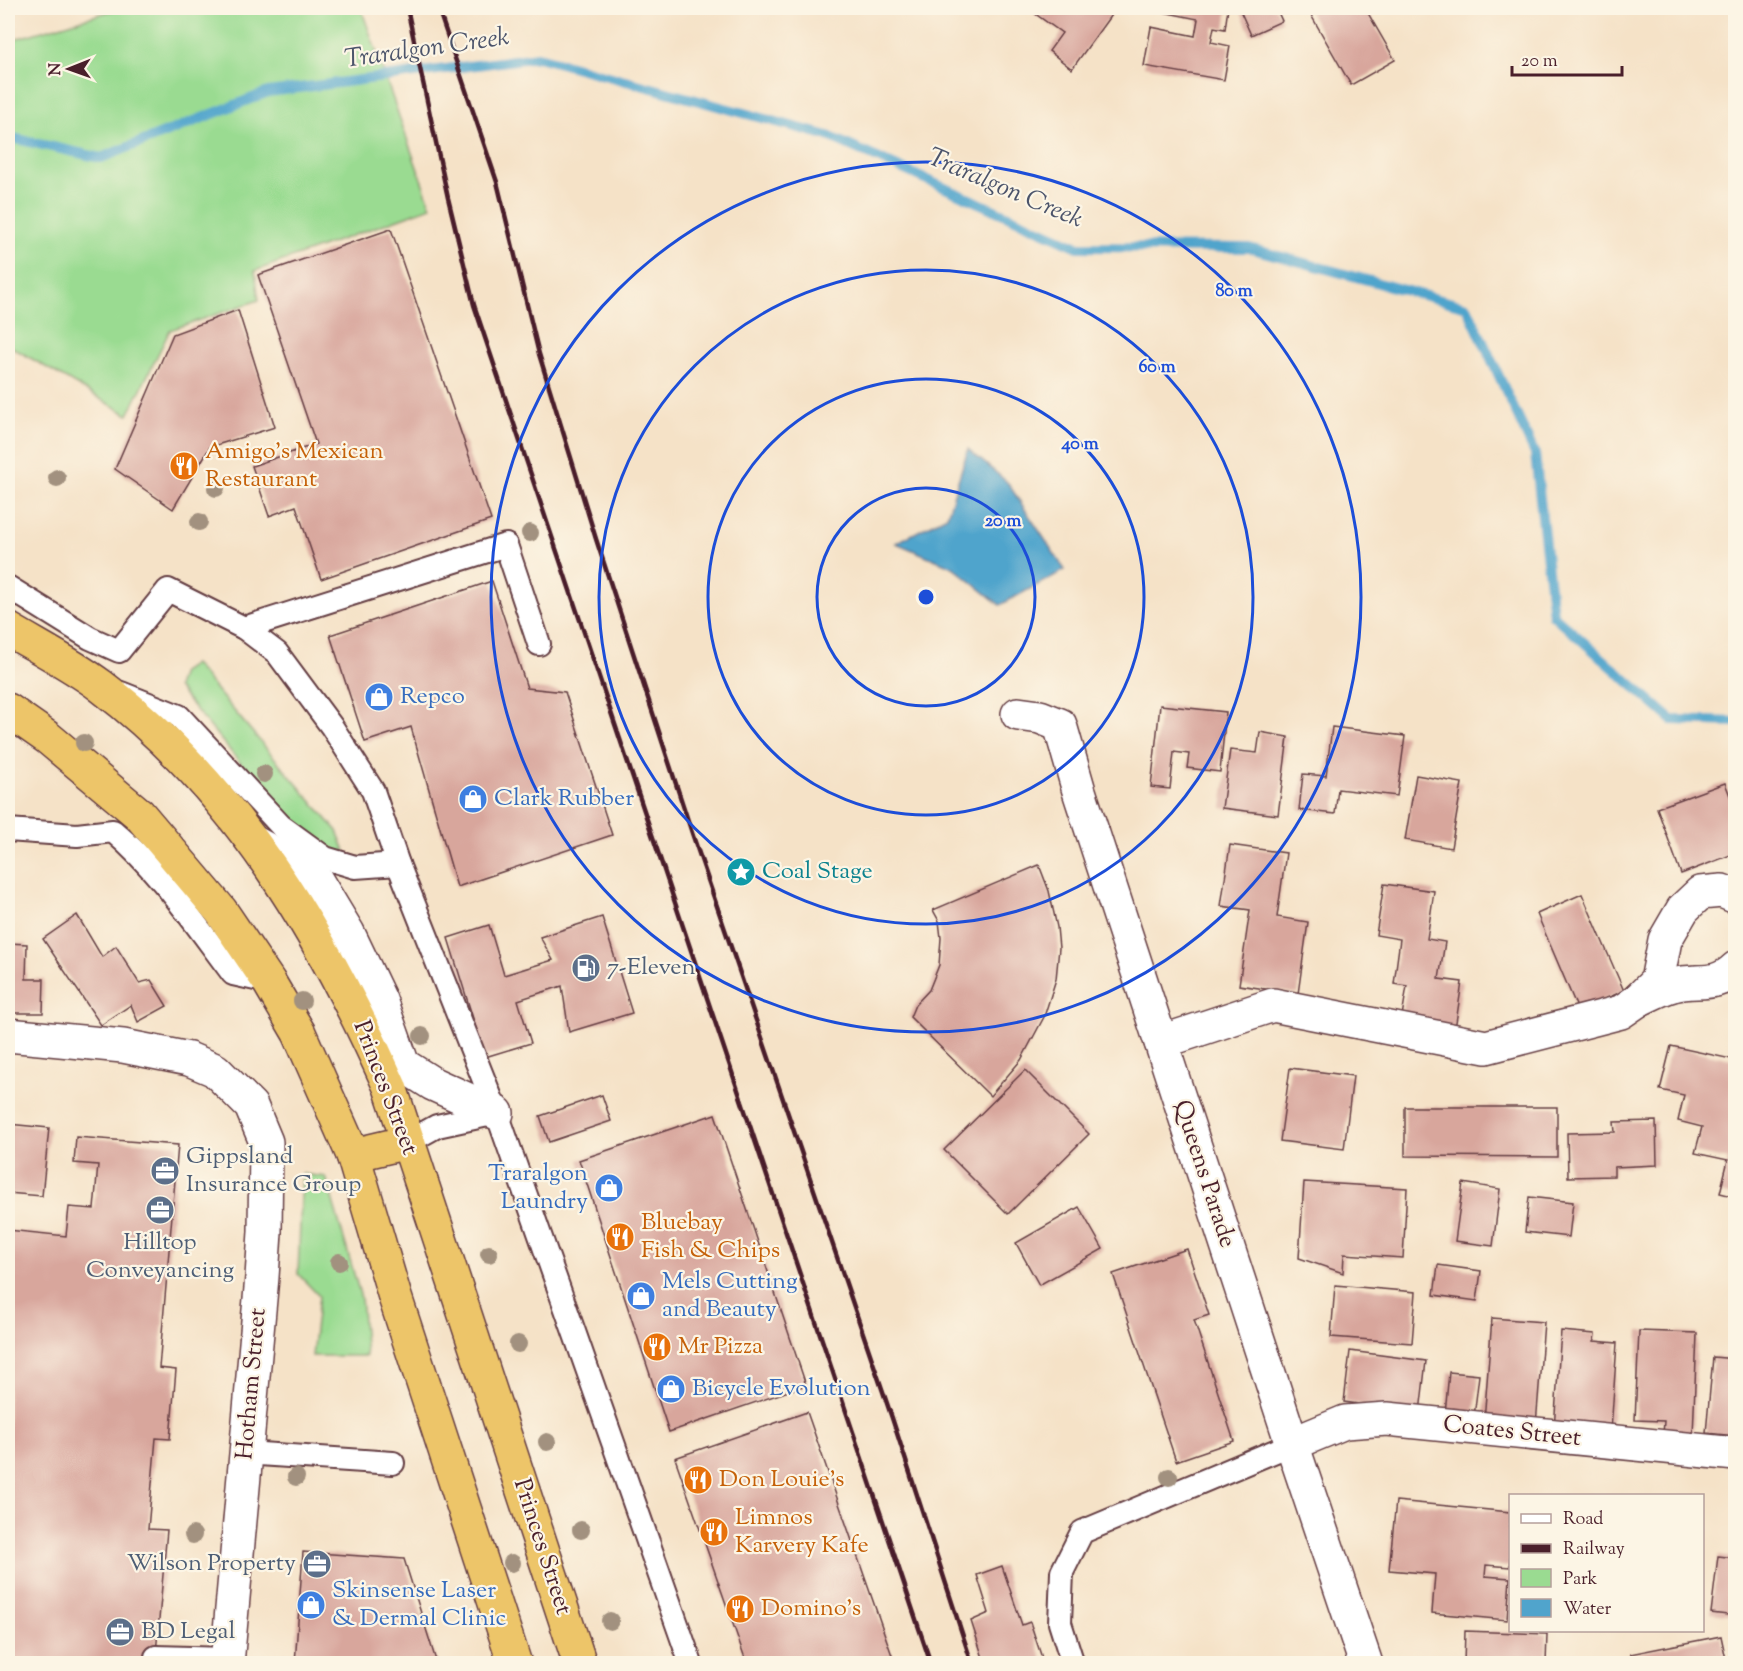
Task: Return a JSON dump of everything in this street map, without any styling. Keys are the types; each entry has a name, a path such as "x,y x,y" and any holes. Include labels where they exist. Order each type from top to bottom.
{"highway":[{"name":"Princes Street","path":"8,629 100,685 172,746 255,843 306,920 359,1018 390,1087 580,1664"},
{"path":"8,710 48,738 139,814 221,911 299,1033 353,1155 395,1297 515,1664"},
{"path":"353,1155 408,1142"}],"street":[{"name":"Queens Parade","path":"1018,714 1040,717 1060,725 1079,791 1366,1664"},
{"path":"255,843 313,875 348,933 375,991 403,1065 433,1084 497,1113"},
{"path":"1161,1042 1273,1005 1486,1047 1621,1012 1657,981 1665,940 1683,909 1700,893 1722,891 1736,897"},
{"path":"1636,1001 1671,985 1684,982 1711,982 1726,977 1736,968"},
{"name":"Hotham Street","path":"8,1035 123,1046 189,1059 215,1070 251,1106 266,1142 262,1276 227,1661"},
{"name":"Coates Street","path":"1292,1444 1346,1422 1386,1419 1736,1454"}],"lane":[{"path":"244,628 506,545 539,644"},
{"path":"8,587 90,638 119,651 168,590 244,628 277,653 338,736 373,791 398,864 497,1113 691,1664"},
{"path":"100,685 179,716 281,826 325,858 355,867 398,864"},
{"path":"8,813 30,833"},
{"path":"8,822 30,833"},
{"path":"8,830 77,835 113,831 130,845 189,915 233,974 268,982"},
{"path":"408,1142 437,1126 497,1113"},
{"path":"1073,1664 1060,1623 1062,1572 1082,1532 1292,1444"},
{"path":"245,1453 393,1462"},
{"path":"156,1657 227,1661"}],"green space":[{"path":"121,8 361,8 431,207 255,271 259,300 170,330 128,415 8,345 8,41"},
{"path":"194,664 337,831 350,863 302,837 177,687 182,672"},
{"path":"302,1174 326,1177 361,1298 366,1356 312,1356 319,1296 298,1274"}],"water":[{"path":"968,449 1007,482 1065,570 1000,605 953,567 896,543 947,516"}],"building":[{"path":"1027,8 1116,8 1072,69 1049,51 1062,33"},
{"path":"1143,8 1228,8 1225,29 1214,27 1211,42 1230,46 1224,80 1144,66 1151,27 1195,36 1198,19"},
{"path":"1239,8 1276,8 1282,21 1251,35"},
{"path":"1307,8 1365,8 1395,60 1351,85"},
{"path":"391,229 491,520 321,579 296,506 269,516 252,466 316,444 258,275"},
{"path":"238,310 275,427 210,447 173,509 115,469 173,334"},
{"path":"492,581 527,688 565,692 612,835 457,887 411,727 365,742 330,635"},
{"path":"1160,705 1226,712 1220,772 1187,768 1189,754 1174,752 1170,789 1151,787"},
{"path":"1332,727 1405,736 1397,796 1338,789 1335,814 1299,810 1303,774 1326,776"},
{"path":"1260,732 1288,737 1278,815 1222,808 1230,750 1257,753"},
{"path":"1416,775 1462,783 1451,848 1405,840"},
{"path":"1725,783 1736,811 1736,853 1681,874 1657,808"},
{"path":"1230,845 1286,853 1277,917 1308,922 1298,994 1239,985 1250,910 1221,906"},
{"path":"1039,865 1049,891 1057,927 1059,948 1056,979 1044,1017 1021,1060 990,1096 910,1017 915,1005 929,990 939,965 941,938 939,921 933,910"},
{"path":"1384,884 1434,891 1427,939 1445,942 1439,979 1462,982 1454,1036 1400,1028 1407,986 1394,984 1400,939 1376,935"},
{"path":"1582,894 1624,991 1578,1010 1537,914"},
{"path":"77,915 102,957 116,946 139,983 151,980 167,1006 138,1022 131,1005 101,1025 43,939"},
{"path":"602,917 632,1013 569,1032 562,986 518,1000 531,1043 485,1057 448,938 489,925 504,975 553,960 540,937"},
{"path":"8,943 27,944 26,979 44,979 43,1013 10,1013"},
{"path":"1671,1046 1736,1060 1736,1075 1732,1093 1736,1094 1736,1197 1720,1193 1728,1160 1695,1153 1702,1127 1678,1121 1684,1095 1660,1090"},
{"path":"1290,1068 1353,1076 1344,1149 1280,1141"},
{"path":"1025,1070 1089,1134 1008,1214 944,1150"},
{"path":"602,1095 611,1121 549,1142 540,1116"},
{"path":"1405,1107 1557,1107 1557,1157 1405,1156"},
{"path":"715,1114 806,1385 669,1432 579,1160"},
{"path":"1656,1121 1657,1165 1614,1167 1614,1176 1568,1177 1567,1133 1615,1132 1614,1122"},
{"path":"8,1124 49,1128 42,1196 8,1193"},
{"path":"76,1137 178,1145 159,1368 176,1370 170,1439 156,1438 148,1529 167,1530 155,1664 8,1664 8,1230 66,1236 69,1207 94,1209 98,1165 74,1163"},
{"path":"1304,1182 1407,1188 1403,1258 1344,1254 1343,1273 1299,1258"},
{"path":"1463,1183 1500,1189 1493,1246 1455,1241"},
{"path":"1529,1197 1573,1202 1569,1237 1525,1232"},
{"path":"1079,1207 1103,1249 1039,1285 1016,1243"},
{"path":"1187,1249 1209,1315 1194,1320 1234,1441 1176,1461 1113,1274"},
{"path":"1438,1265 1481,1271 1477,1301 1434,1295"},
{"path":"1335,1285 1416,1292 1412,1343 1331,1337"},
{"path":"1492,1318 1544,1322 1536,1425 1484,1421"},
{"path":"1561,1331 1595,1334 1594,1341 1617,1343 1611,1431 1554,1428"},
{"path":"1639,1331 1697,1333 1693,1436 1663,1435 1664,1421 1635,1420"},
{"path":"1350,1351 1426,1361 1420,1412 1344,1402"},
{"path":"1713,1357 1736,1359 1736,1436 1706,1433"},
{"path":"1449,1372 1479,1375 1474,1417 1445,1414"},
{"path":"807,1412 895,1664 747,1664 675,1458"},
{"path":"1396,1501 1509,1512 1509,1567 1486,1565 1485,1576 1509,1578 1507,1620 1432,1613 1435,1574 1389,1570"},
{"path":"303,1552 404,1559 437,1664 295,1664"},
{"path":"1718,1556 1736,1558 1736,1616 1711,1613"},
{"path":"1002,1566 1022,1625 1030,1622 1044,1664 985,1664 971,1621 989,1613 977,1575"},
{"path":"1465,1631 1547,1634 1546,1664 1464,1664"},
{"path":"1721,1636 1727,1664 1633,1664 1630,1654"}],"waterway":[{"name":"Traralgon Creek","path":"8,137 101,158 268,92 538,57 828,136 1078,247 1249,248 1467,307 1535,454 1553,615 1672,720 1736,722"}],"railway":[{"path":"407,8 448,198 474,305 931,1664"},
{"path":"438,8 497,182 539,354 596,539 693,836 892,1418 972,1664"}],"place":[{"name":"Amigo's Mexican Restaurant","path":"184,466"},
{"name":"Repco","path":"379,697"},
{"name":"Clark Rubber","path":"473,799"},
{"name":"Coal Stage","path":"741,872"},
{"name":"7-Eleven","path":"586,968"},
{"name":"Gippsland Insurance Group","path":"165,1171"},
{"name":"Traralgon Laundry","path":"609,1188"},
{"name":"Hilltop Conveyancing","path":"160,1210"},
{"name":"Bluebay Fish & Chips","path":"620,1237"},
{"name":"Mels Cutting and Beauty","path":"641,1296"},
{"name":"Mr Pizza","path":"657,1347"},
{"name":"Bicycle Evolution","path":"671,1389"},
{"name":"Don Louie's","path":"698,1480"},
{"name":"Limnos Karvery Kafe","path":"714,1532"},
{"name":"Wilson Property","path":"317,1564"},
{"name":"Skinsense Laser & Dermal Clinic","path":"311,1605"},
{"name":"Domino's","path":"740,1609"},
{"name":"BD Legal","path":"120,1632"}]}
